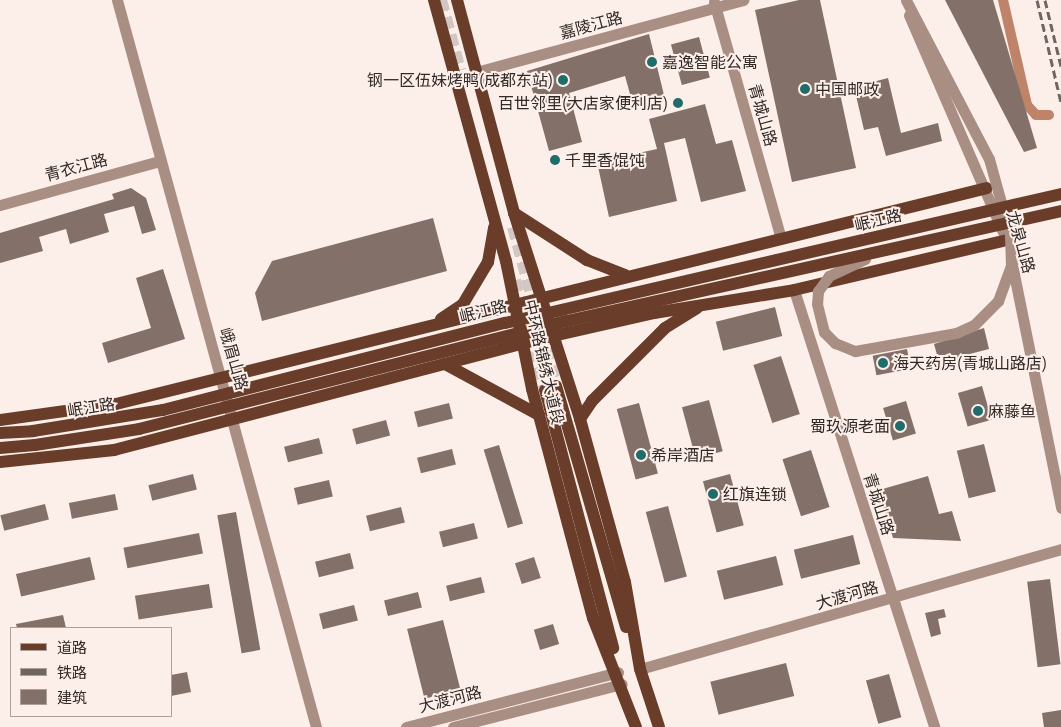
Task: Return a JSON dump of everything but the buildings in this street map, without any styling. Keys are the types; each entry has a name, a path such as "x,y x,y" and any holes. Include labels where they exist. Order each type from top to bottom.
{"main road":[{"name":"中环路锦绣大道段","path":"434,0 495,221 539,415 593,618 620,678 636,727"},
{"name":"中环路锦绣大道段","path":"457,0 514,213 580,419 625,582 640,669 659,727"},
{"name":"岷江路","path":"0,420 116,404 431,326 626,275 987,188"},
{"name":"岷江路","path":"0,433 33,431 140,415 505,323 1061,194"},
{"name":"岷江路","path":"0,448 139,429 568,321 1061,211"},
{"path":"514,213 587,260 626,275"},
{"path":"431,326 463,304 488,262 495,221"},
{"path":"0,462 114,450 553,336 706,303 794,290 1007,240"},
{"path":"580,419 592,400 665,328 706,303"},
{"path":"446,364 539,415"},
{"path":"620,678 551,388 640,669"}],"street":[{"name":"峨眉山路","path":"117,0 160,160 234,420 316,727"},
{"name":"嘉陵江路","path":"476,72 715,4 743,0"},
{"name":"龙泉山路","path":"902,0 987,188 1007,240 1061,508"},
{"path":"884,251 839,269 818,291 819,321 824,332 835,343 855,351 956,333 974,325 998,301 1011,265 1010,235 989,159 906,0"},
{"name":"青城山路","path":"715,4 781,238"},
{"name":"青衣江路","path":"0,204 160,160"},
{"name":"青城山路","path":"794,290 934,727"},
{"name":"大渡河路","path":"640,669 892,599 1061,549"},
{"name":"大渡河路","path":"406,727 620,678"},
{"name":"大渡河路","path":"453,727 620,678"}],"waterway":[{"path":"1003,0 1027,105 1036,115 1049,115"}],"tunnel":[{"path":"441,0 460,70"},
{"path":"513,227 556,386"},
{"path":"515,280 545,390"}],"railway":[{"path":"1037,0 1061,102"},
{"path":"1045,0 1061,66"}],"place":[{"name":"嘉逸智能公寓","path":"652,62"},
{"name":"钢一区伍妹烤鸭(成都东站)","path":"563,80"},
{"name":"中国邮政","path":"805,89"},
{"name":"百世邻里(大店家便利店)","path":"678,103"},
{"name":"千里香馄饨","path":"555,160"},
{"name":"海天药房(青城山路店)","path":"883,363"},
{"name":"麻藤鱼","path":"978,411"},
{"name":"蜀玖源老面","path":"900,426"},
{"name":"希岸酒店","path":"641,455"},
{"name":"红旗连锁","path":"713,494"}]}
